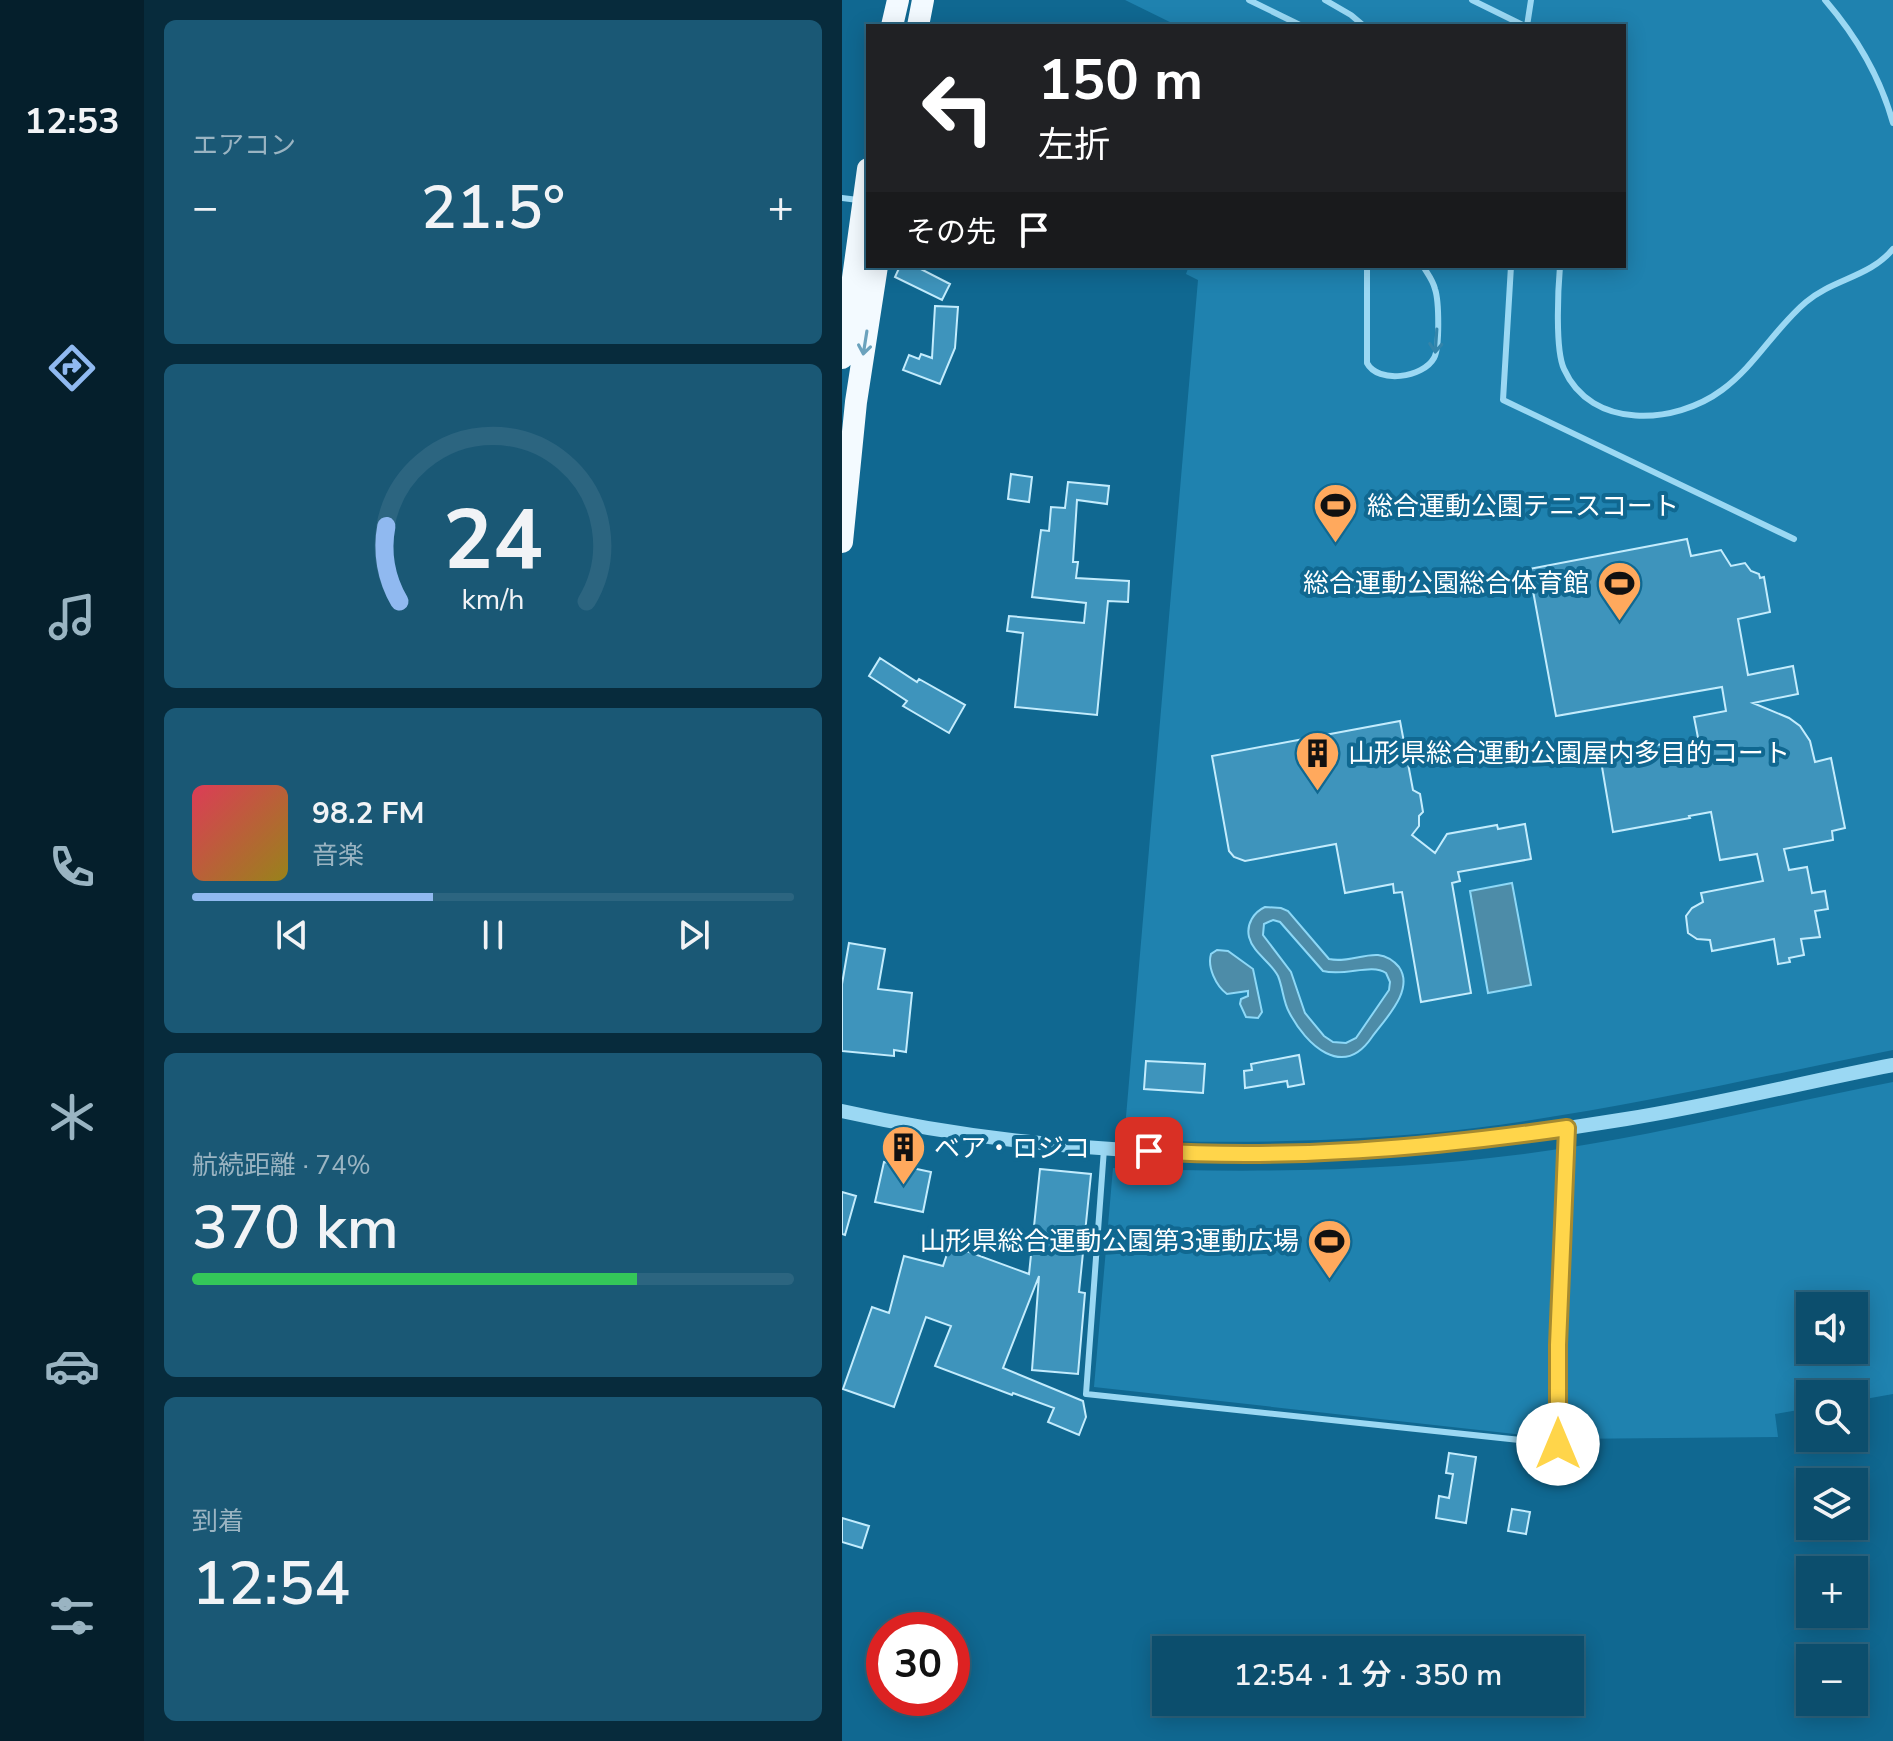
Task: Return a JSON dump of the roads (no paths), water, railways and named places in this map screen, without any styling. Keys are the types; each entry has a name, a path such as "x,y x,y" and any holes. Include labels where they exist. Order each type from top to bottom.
{"highway":[{"path":"892,24 898,0"},
{"path":"918,24 923,0"},
{"path":"842,358 853,200 866,173"},
{"path":"842,542 856,402 877,268"}],"street":[{"path":"842,1111 1000,1138 1104,1148 1180,1153 1312,1153 1421,1146 1567,1128 1686,1108 1893,1065"},
{"path":"1558,1444 1558,1345 1567,1128"}],"lane":[{"path":"1249,0 1298,24"},
{"path":"1325,0 1362,24"},
{"path":"1472,0 1522,24"},
{"path":"1526,24 1531,0"},
{"path":"1825,0 1864,52 1879,81 1893,123"},
{"path":"1560,268 1559,341 1562,366 1574,387 1593,403 1615,412 1661,416 1684,411 1725,388 1805,303 1831,285 1882,262 1893,249"},
{"path":"1367,268 1365,355 1369,368 1387,376 1421,370 1434,358 1437,349 1435,290 1424,268"},
{"path":"1511,268 1503,400 1794,539"},
{"path":"1104,1148 1086,1394 1558,1444"}],"place":[{"name":"総合運動公園テニスコート","path":"1336,545"},
{"name":"総合運動公園総合体育館","path":"1620,622"},
{"name":"山形県総合運動公園屋内多目的コート","path":"1317,792"},
{"name":"ベア・ロジコ","path":"903,1187"},
{"name":"山形県総合運動公園第3運動広場","path":"1330,1280"}]}
